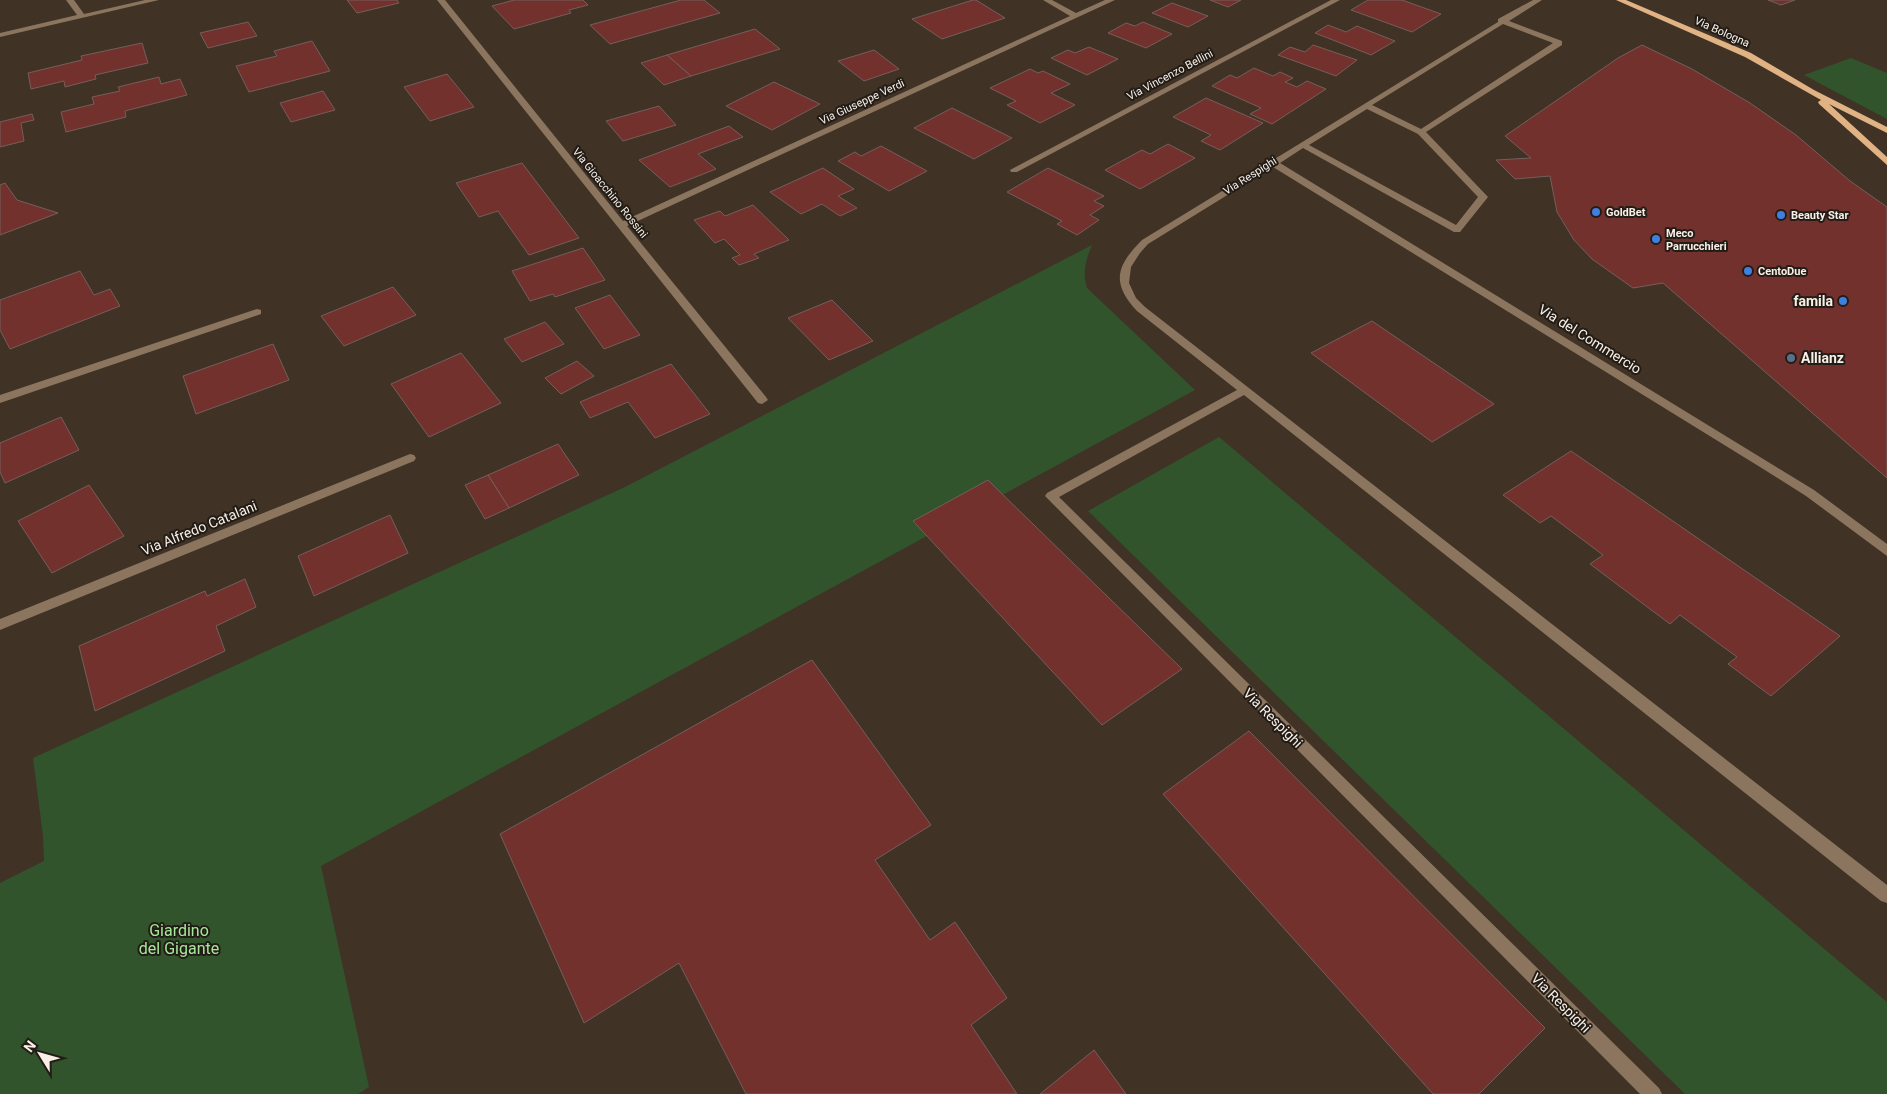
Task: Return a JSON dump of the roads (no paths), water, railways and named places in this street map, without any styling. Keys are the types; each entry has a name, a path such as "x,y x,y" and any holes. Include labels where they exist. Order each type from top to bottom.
{"main road":[{"name":"Via Bologna","path":"1620,0 1748,55 1811,92 1887,130"},
{"name":"Via Bologna","path":"1811,92 1887,162"}],"street":[{"path":"70,0 82,17"},
{"path":"0,35 155,0"},
{"name":"Via Gioacchino Rossini","path":"441,0 762,400"},
{"path":"1047,0 1075,16"},
{"name":"Via Giuseppe Verdi","path":"622,225 1111,0"},
{"name":"Via Vincenzo Bellini","path":"1014,170 1336,0"},
{"name":"Via Respighi","path":"1538,0 1272,162 1145,242 1131,257 1126,267 1123,278 1124,288 1130,299 1141,309 1887,896"},
{"path":"1421,132 1558,43 1501,21"},
{"path":"1302,144 1457,230 1482,197 1421,132 1365,105"},
{"name":"Via del Commercio","path":"1272,162 1810,493 1887,551"},
{"path":"0,399 258,312"},
{"name":"Via Respighi","path":"1245,390 1051,496 1653,1094"},
{"name":"Via Alfredo Catalani","path":"0,625 410,458"}],"place":[{"name":"GoldBet","path":"1596,212"},
{"name":"Beauty Star","path":"1781,215"},
{"name":"Meco Parrucchieri","path":"1656,239"},
{"name":"CentoDue","path":"1748,271"},
{"name":"famila","path":"1843,301"},
{"name":"Allianz","path":"1791,358"}],"park label":[{"name":"Giardino del Gigante","path":"179,939"}]}
